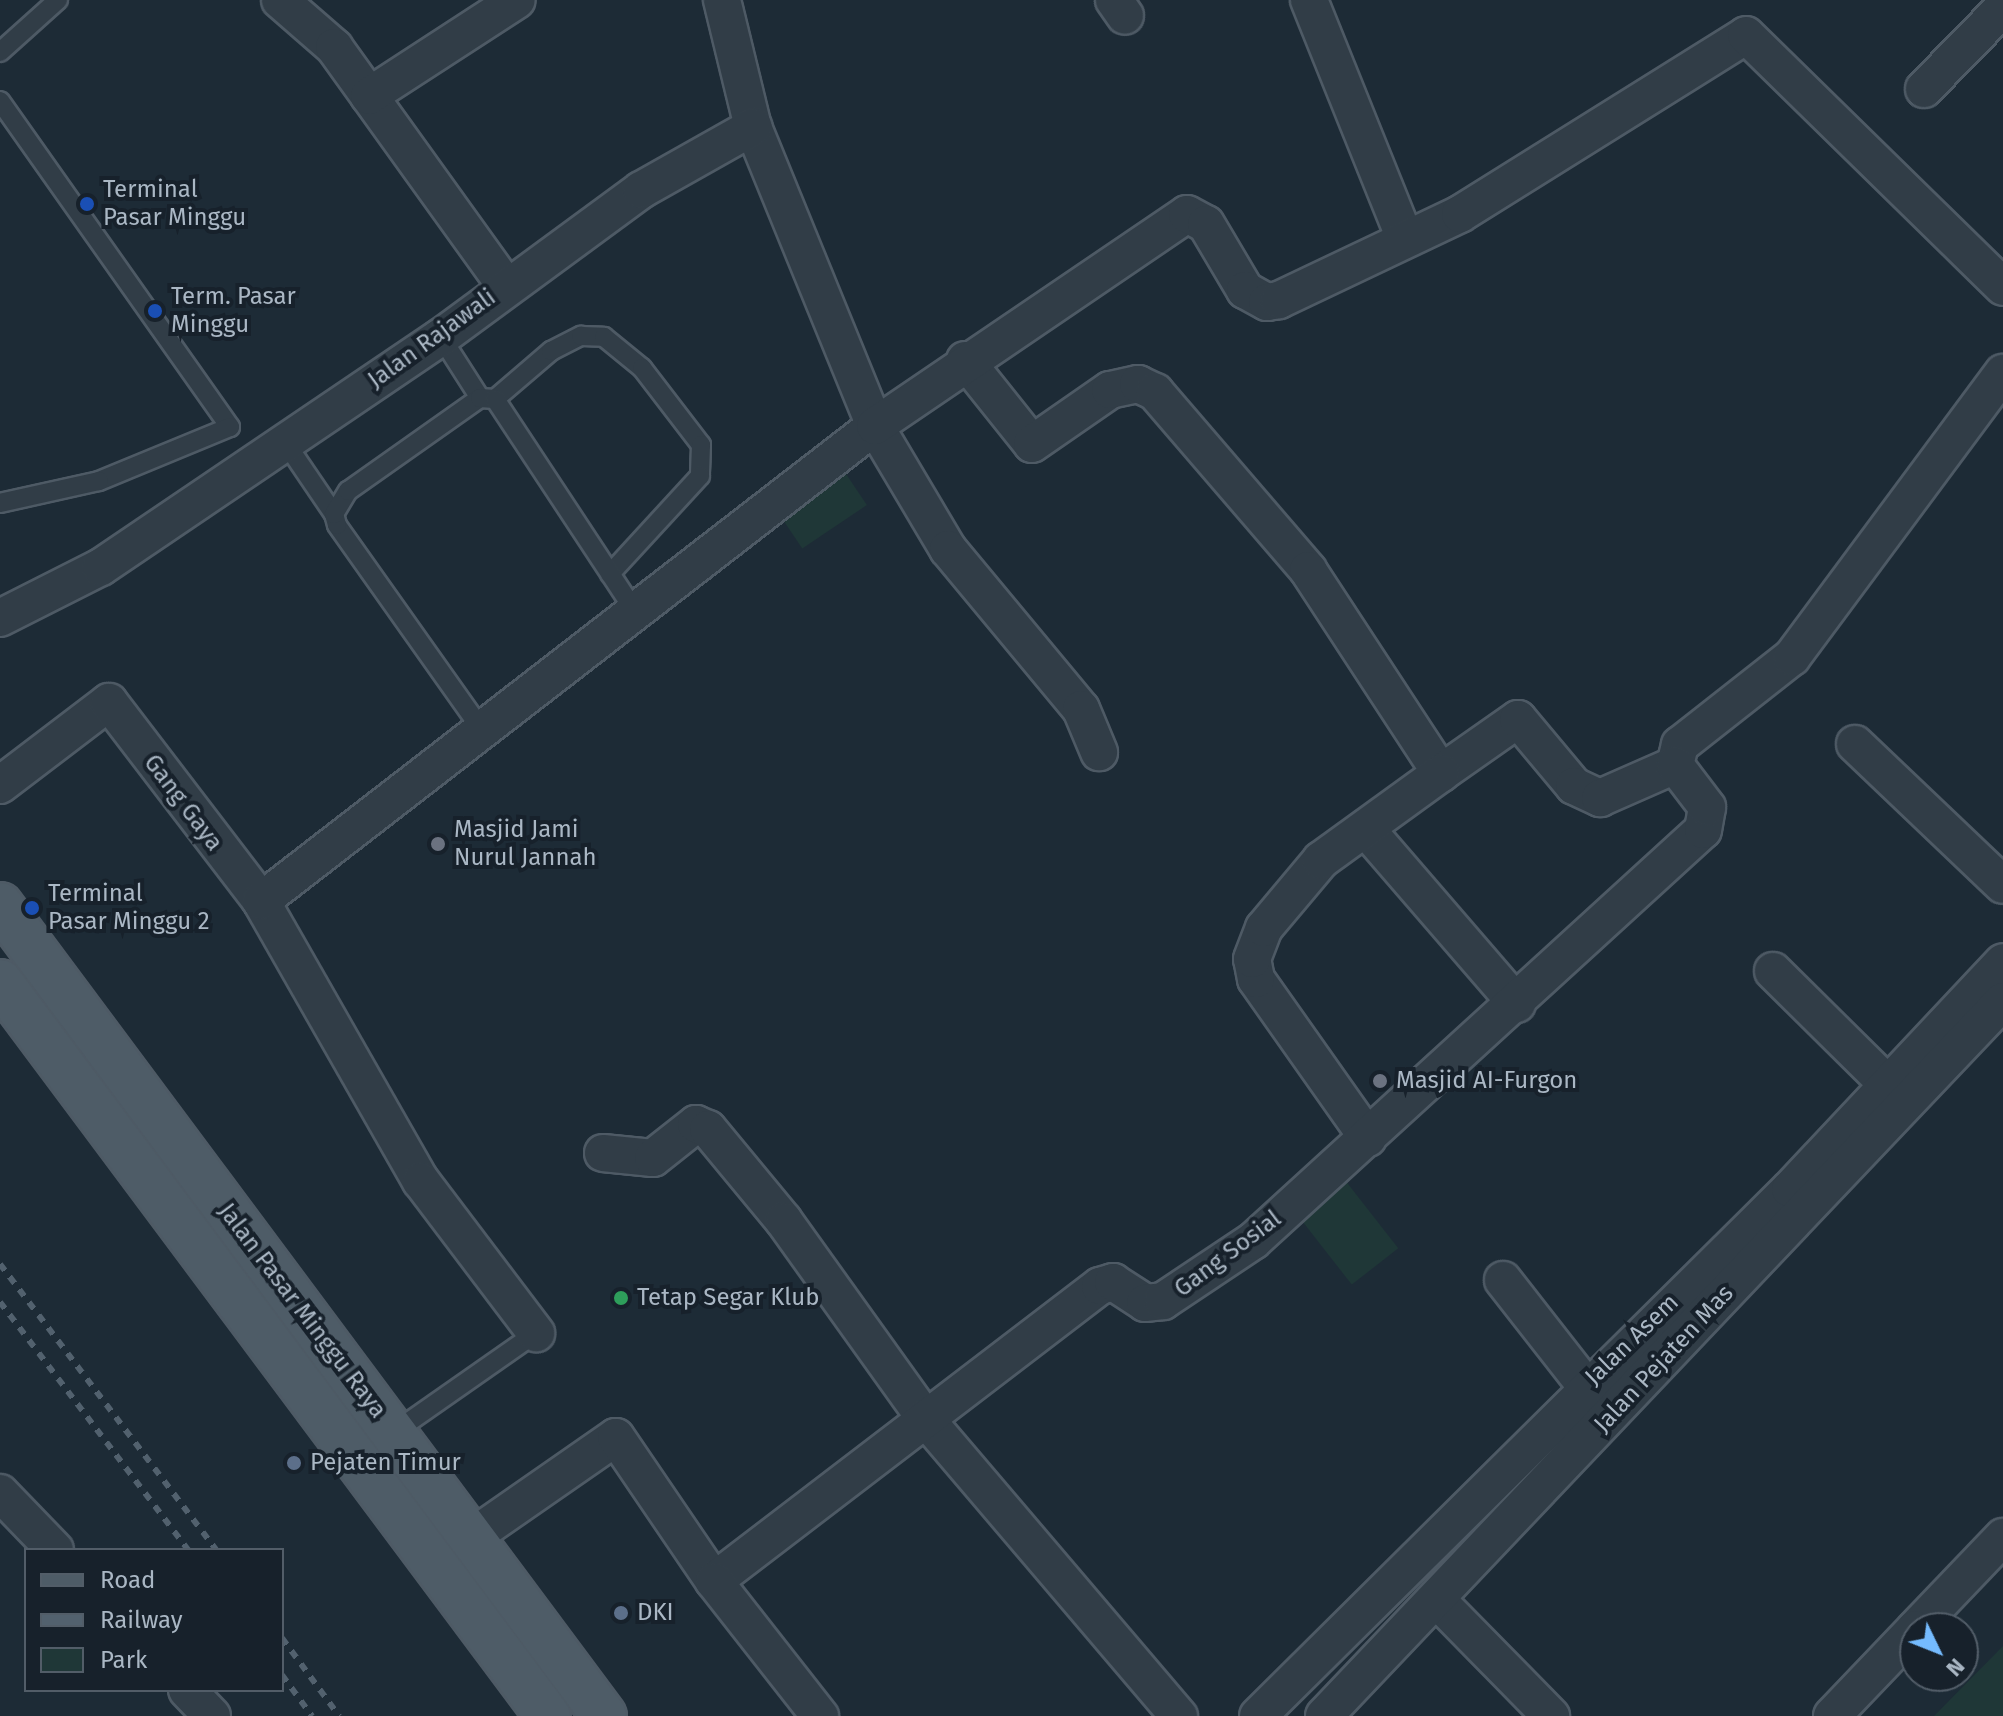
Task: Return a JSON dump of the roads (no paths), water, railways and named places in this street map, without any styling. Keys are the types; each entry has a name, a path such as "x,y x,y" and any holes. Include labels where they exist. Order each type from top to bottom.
{"main road":[{"name":"Jalan Pasar Minggu Raya","path":"0,905 604,1716"},
{"name":"Jalan Pasar Minggu Raya","path":"0,982 548,1716"}],"street":[{"path":"280,0 334,47 506,286"},
{"path":"317,0 334,47"},
{"path":"369,96 517,0"},
{"path":"722,0 753,127 875,426 948,549 1081,709 1099,752"},
{"path":"1309,0 1405,239"},
{"path":"1924,89 2003,8"},
{"path":"261,901 875,426 965,360 1187,214 1206,224 1245,290 1267,302 1405,239 1545,164 1746,35 2003,287"},
{"name":"Jalan Rajawali","path":"8,612 101,567 441,337 506,286 641,190 753,127"},
{"path":"965,360 1032,444 1110,390 1138,384 1155,392 1308,570 1441,773"},
{"path":"1368,1138 1256,979 1252,959 1264,928 1321,860 1518,719 1574,786 1600,798 1675,765 1680,745 1792,657 2003,373"},
{"name":"Gang Gaya","path":"0,785 104,706 261,901 421,1181 533,1335"},
{"path":"1855,744 2003,885"},
{"name":"Gang Sosial","path":"714,1581 1100,1286 1113,1282 1145,1303 1163,1301 1253,1241 1517,1004 1703,830 1707,807 1675,765"},
{"path":"1366,829 1517,1004"},
{"name":"Jalan Asem","path":"1258,1716 1887,1084 2003,962"},
{"path":"1773,971 1887,1084"},
{"name":"Jalan Pejaten Mas","path":"1324,1716 2003,1001"},
{"path":"603,1153 653,1158 696,1124 708,1129 784,1221 925,1418 1179,1716"},
{"path":"1503,1280 1585,1385"},
{"path":"472,1537 603,1446 820,1716"},
{"path":"0,1493 53,1548"},
{"path":"1932,1612 2003,1537"},
{"path":"1437,1600 1551,1716"},
{"path":"1832,1716 1899,1647"},
{"path":"189,1692 212,1716"}],"lane":[{"path":"0,52 58,0"},
{"path":"0,101 230,427 99,481 0,503"},
{"path":"334,514 348,491 488,398 551,351 581,336 604,337 642,368 701,445 700,476 610,574"},
{"path":"441,337 488,398 634,610"},
{"path":"285,442 482,730"},
{"path":"393,1433 533,1335"}],"railway":[{"path":"0,1264 214,1548"},
{"path":"0,1302 186,1548"},
{"path":"284,1641 339,1716"},
{"path":"284,1678 312,1716"}],"place":[{"name":"Terminal Pasar Minggu","path":"87,204"},
{"name":"Term. Pasar Minggu","path":"155,311"},
{"name":"Masjid Jami Nurul Jannah","path":"438,844"},
{"name":"Terminal Pasar Minggu 2","path":"32,908"},
{"name":"Masjid AI-Furgon","path":"1380,1081"},
{"name":"Tetap Segar Klub","path":"621,1298"},
{"name":"Pejaten Timur","path":"294,1463"},
{"name":"DKI","path":"621,1613"}]}
